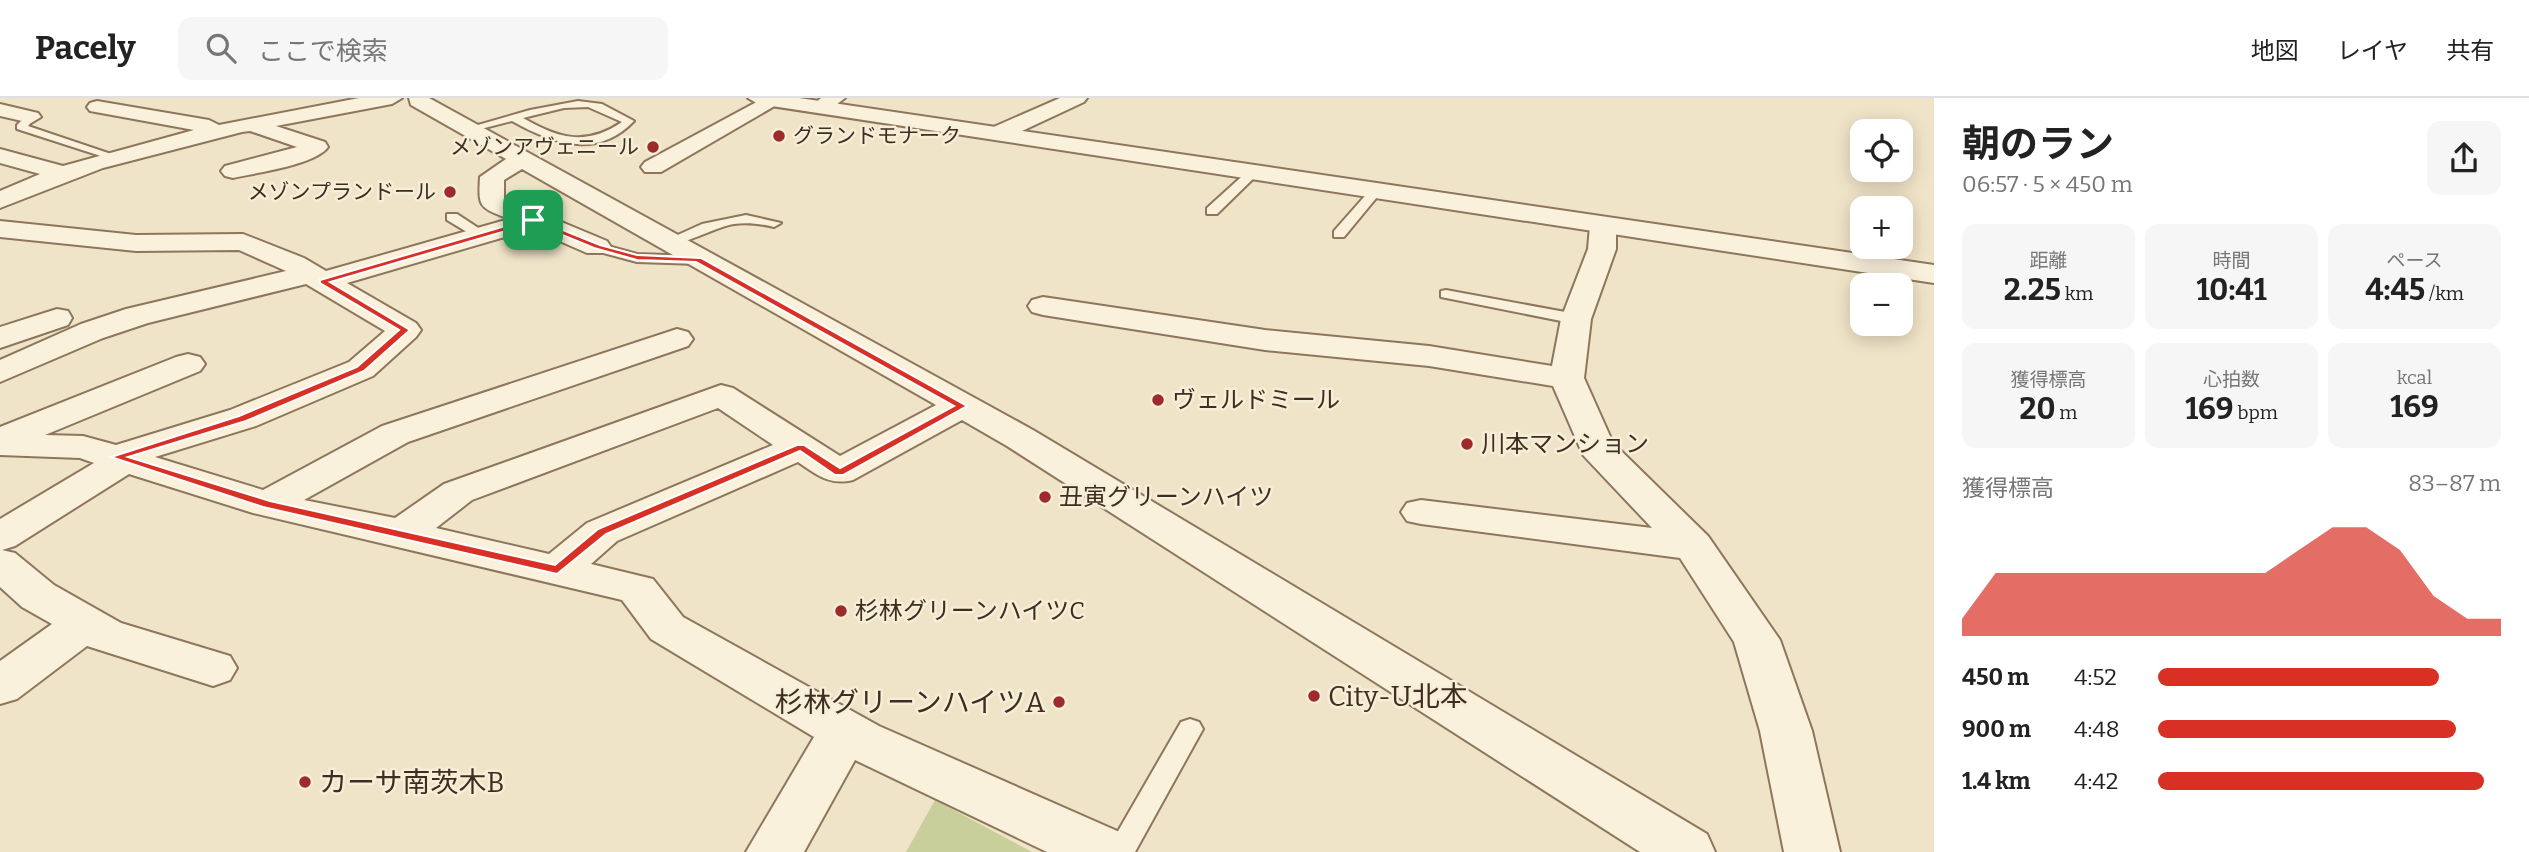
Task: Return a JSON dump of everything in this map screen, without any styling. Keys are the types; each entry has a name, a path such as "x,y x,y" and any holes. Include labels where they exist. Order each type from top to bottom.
{"street":[{"path":"0,200 114,157 251,124 392,98"},
{"path":"419,98 418,101 682,251 1020,438 1687,852"},
{"path":"997,134 1077,98"},
{"path":"653,167 767,99 828,103 997,134 1934,274"},
{"path":"97,107 228,129"},
{"path":"0,110 31,117"},
{"path":"233,170 291,158 317,147 251,124"},
{"path":"0,156 65,174"},
{"path":"523,159 492,177 491,202 597,247"},
{"path":"0,372 79,337 137,316 316,278 533,220"},
{"path":"1603,226 1602,249 1576,319 1567,377 1596,447 1693,546 1757,640 1786,731 1812,852"},
{"path":"0,229 136,243 243,242 316,278 405,330 361,369 243,418 121,459 0,537"},
{"path":"1043,306 1265,340 1429,356 1567,377"},
{"path":"0,338 57,318"},
{"path":"267,504 395,434 677,339"},
{"path":"0,442 188,364"},
{"path":"402,533 458,492 721,395 839,472 962,406"},
{"path":"0,442 83,447 267,504 637,589 667,628 845,731 1104,852"},
{"path":"557,570 602,531 800,447"},
{"path":"1421,512 1693,546"},
{"path":"0,563 38,596 116,640 213,668"},
{"path":"0,686 86,623"},
{"path":"774,852 845,731"}],"lane":[{"path":"470,129 515,118 576,104 590,104 629,121 620,130 573,142 554,139 515,118"},
{"path":"31,117 21,127 114,157"},
{"path":"1212,211 1253,173"},
{"path":"1339,234 1376,191"},
{"path":"452,217 482,235"},
{"path":"597,247 637,258 682,251 732,218 756,217 774,223"},
{"path":"1446,294 1576,319"},
{"path":"1120,852 1190,729"}],"green space":[{"path":"935,800 1032,852 906,852"}],"place":[{"name":"グランドモナーク","path":"779,136"},
{"name":"メゾンアヴェニール","path":"653,147"},
{"name":"メゾンプランドール","path":"450,192"},
{"name":"ヴェルドミール","path":"1158,400"},
{"name":"川本マンション","path":"1467,444"},
{"name":"丑寅グリーンハイツ","path":"1045,497"},
{"name":"杉林グリーンハイツC","path":"841,611"},
{"name":"City-U北本","path":"1314,696"},
{"name":"杉林グリーンハイツA","path":"1059,702"},
{"name":"カーサ南茨木B","path":"305,782"}],"route":[{"path":"533,220 597,247 637,258 698,260 962,406 839,472 800,447 602,531 557,570 267,504 116,457 243,418 361,369 405,330 323,281 533,220"}]}
